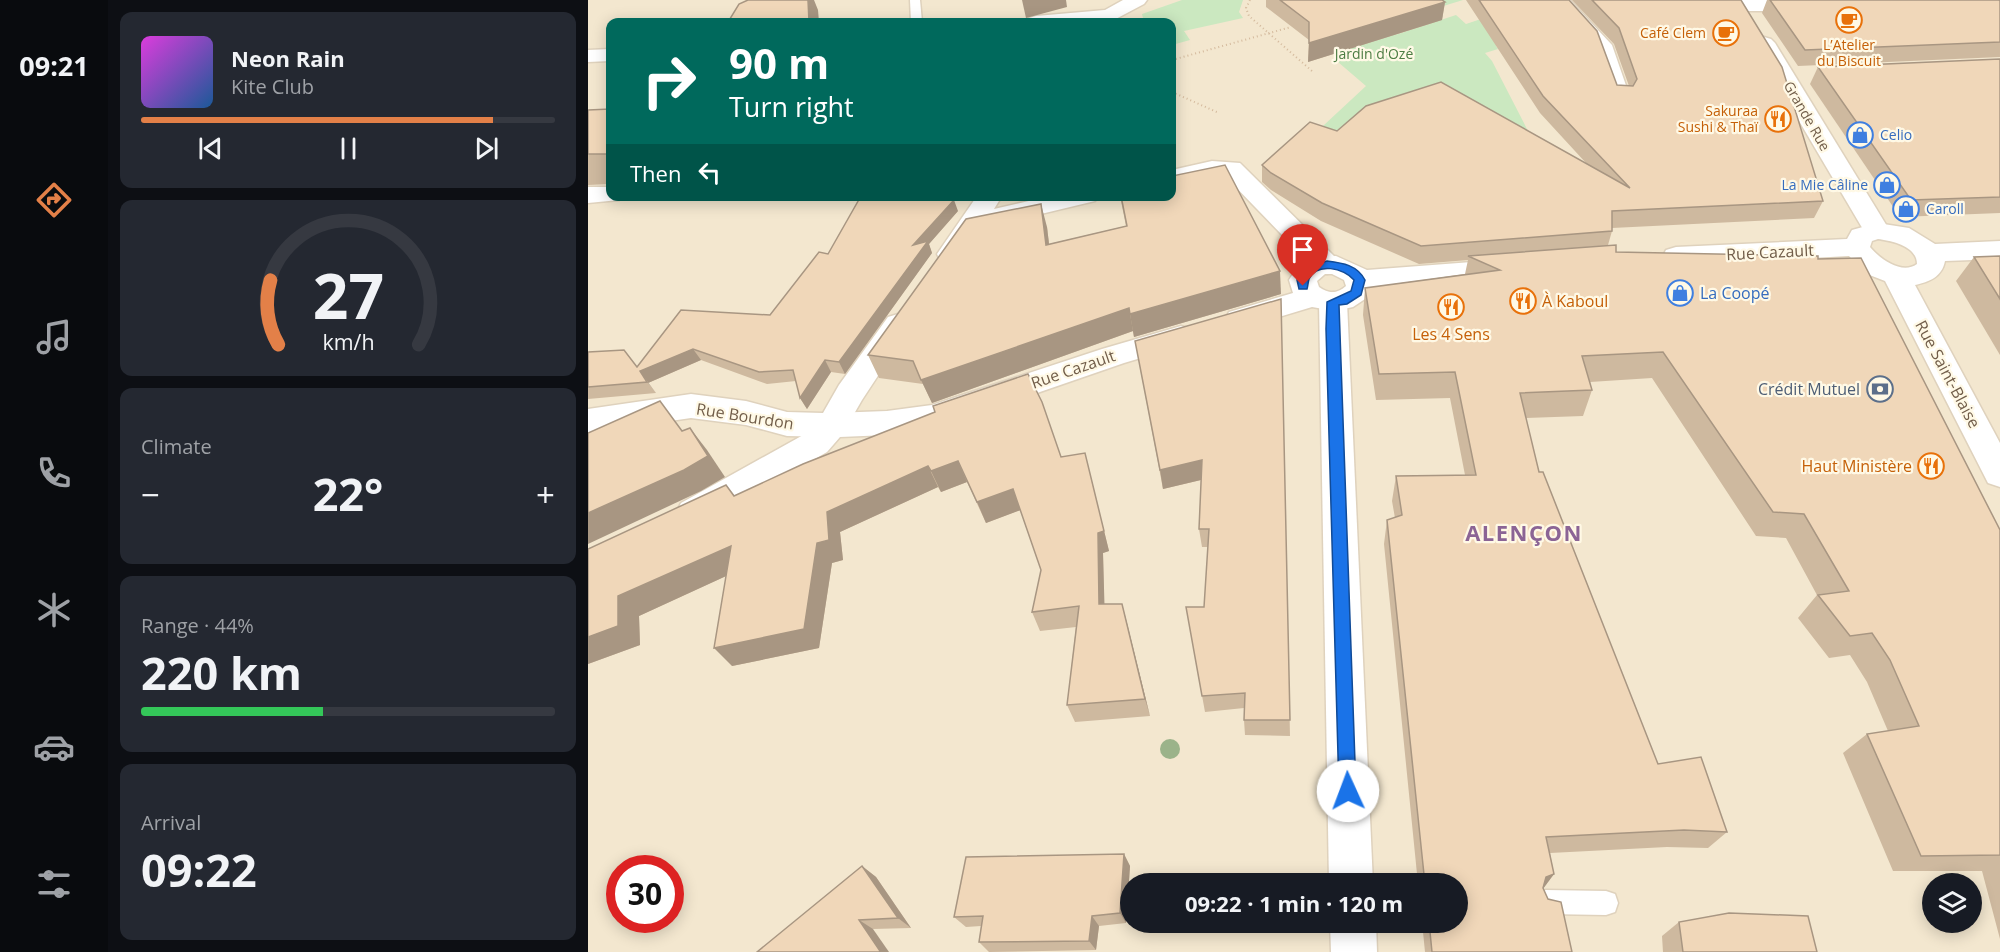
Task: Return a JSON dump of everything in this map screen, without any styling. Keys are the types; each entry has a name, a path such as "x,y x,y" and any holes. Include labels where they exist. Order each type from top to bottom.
{"street":[{"path":"1109,18 1137,0"},
{"path":"1561,0 1603,45 1621,97"},
{"path":"1740,3 1798,2 1828,5"},
{"name":"Grande Rue","path":"1740,3 1794,76 1867,239 1860,254 1874,266 1895,274"},
{"path":"588,56 606,55"},
{"path":"1176,176 1212,168 1231,168 1327,265 1311,270 1303,280 1306,292 1335,293 1351,873"},
{"path":"588,195 606,195"},
{"path":"932,277 987,201"},
{"path":"974,221 1064,201"},
{"name":"Rue Cazault","path":"1655,257 1901,235 1912,239 1928,253"},
{"path":"1895,274 1907,276 1925,271 1930,266 1931,260 1928,253 2000,250"},
{"name":"Rue Cazault","path":"832,425 887,423 933,417 1113,356 1335,293 1536,266"},
{"name":"Rue Saint-Blaise","path":"1895,274 2000,474"},
{"path":"661,528 714,503 816,443 832,425 850,393 912,305"},
{"name":"Rue Bourdon","path":"588,421 691,406 746,413 787,424 832,425"},
{"path":"1353,933 1354,952"}],"lane":[{"path":"915,0 917,18"},
{"path":"1546,902 1606,903"}],"path":[{"path":"1250,0 1246,9 1249,16 1312,71"},
{"path":"1176,59 1291,27"},
{"path":"1176,94 1219,113"}],"shaded area":[{"path":"588,0 2000,0 2000,952 588,952"}],"green space":[{"path":"1182,0 1243,0 1239,12 1243,18 1184,31 1190,40 1176,44 1176,18 1143,18 1142,14"},
{"name":"Jardin d'Ozé","path":"1278,0 1463,0 1427,11 1395,35 1456,15 1466,24 1487,17 1547,36 1496,46 1498,49 1485,53 1492,61 1528,131 1351,142 1310,138 1366,86 1338,62 1345,59 1338,53 1345,50"}],"building":[{"path":"748,0 808,0 809,18 730,18 739,4"},
{"path":"1280,0 1442,0 1445,2 1309,43 1309,22"},
{"path":"1479,0 1569,0 1597,31 1617,85 1633,86 1637,79 1619,28 1592,0 1741,0 1782,67 1823,201 1612,211 1612,231 1421,246 1322,203 1271,173 1262,165 1310,122 1337,131 1366,106 1441,82 1630,188 1543,96"},
{"path":"1770,0 1999,0 2000,42 1805,50"},
{"path":"2000,59 2000,197 1911,200 1818,67"},
{"path":"606,109 606,154 588,154 588,110"},
{"path":"1225,165 1280,271 1130,314 1129,308 921,380 913,361 868,355 966,219 1041,204 1046,245 1127,226 1122,201 1176,201 1176,175"},
{"path":"858,201 953,201 913,245 928,241 839,362 825,360 800,398 793,370 759,372 693,349 640,371 647,382 588,387 588,352 624,350 637,367 681,310 770,315 819,252 828,254"},
{"path":"1616,245 1616,252 1818,256 1818,259 1861,258 2000,530 2000,855 1921,856 1867,734 1919,726 1890,660 1872,633 1850,636 1818,595 1849,591 1804,514 1773,512 1663,352 1582,356 1592,390 1520,393 1539,472 1543,472 1658,764 1701,757 1727,832 1684,830 1546,837 1554,874 1546,877 1543,888 1548,899 1561,902 1572,952 1432,952 1430,933 1468,933 1468,873 1424,873 1387,520 1402,515 1396,476 1476,475 1455,372 1379,374 1365,288 1500,270 1468,256"},
{"path":"2000,256 2000,299 1974,257"},
{"path":"1281,299 1290,720 1244,720 1245,693 1202,696 1186,607 1204,607 1209,529 1199,529 1202,460 1160,470 1135,341"},
{"path":"1028,374 1042,402 1061,457 1085,453 1104,531 1098,533 1099,604 1122,604 1145,699 1067,705 1079,606 1032,612 1041,570 1013,489 977,502 958,461 931,471 928,466 827,512 829,540 817,543 804,629 714,648 731,546 618,596 618,626 588,637 588,549 726,485 734,496 803,464 935,412 933,406"},
{"path":"660,401 682,431 690,428 708,456 684,470 588,513 588,433"},
{"path":"1124,854 1123,873 1120,873 1120,913 1092,916 1089,941 979,942 983,916 954,917 966,857"},
{"path":"862,866 898,918 859,920 879,952 757,952"},
{"path":"1729,913 1808,916 1817,952 1683,952 1679,922"}],"place":[{"name":"L’Atelier du Biscuit","path":"1849,20"},
{"name":"Café Clem","path":"1726,33"},
{"name":"Sakuraa Sushi & Thaï","path":"1778,119"},
{"name":"Celio","path":"1860,135"},
{"name":"La Mie Câline","path":"1887,185"},
{"name":"Caroll","path":"1906,209"},
{"name":"La Coopé","path":"1680,293"},
{"name":"À Kaboul","path":"1523,301"},
{"name":"Les 4 Sens","path":"1451,307"},
{"name":"Crédit Mutuel","path":"1880,389"},
{"name":"Haut Ministère","path":"1931,466"}],"district":[{"name":"ALENÇON","path":"1524,533"}],"route":[{"path":"1303,286 1303,280 1311,270 1318,266 1336,265 1356,274 1360,286 1351,298 1333,302 1332,329 1348,791"}]}
